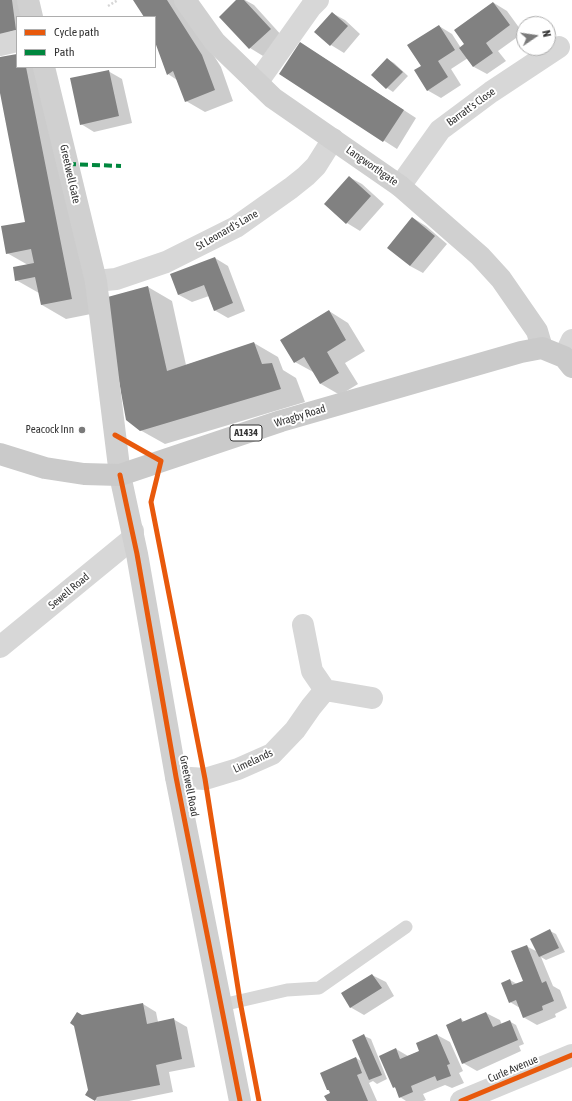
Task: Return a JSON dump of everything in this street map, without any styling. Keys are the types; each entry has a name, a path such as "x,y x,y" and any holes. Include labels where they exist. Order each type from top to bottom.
{"main road":[{"path":"542,348 569,355"},
{"name":"Wragby Road","path":"0,454 45,468 84,474 120,475 281,421 520,352 542,348"}],"street":[{"path":"28,0 32,16"},
{"name":"Langworthgate","path":"185,0 215,42 273,98 400,186 480,256 501,279 537,331 542,348"},
{"path":"257,83 311,7 318,0"},
{"path":"0,45 16,41"},
{"name":"Barratt's Close","path":"400,186 440,130 491,92 559,47"},
{"name":"Greetwell Gate","path":"44,68 96,281 120,475"},
{"name":"St Leonard's Lane","path":"96,281 116,279 166,262 236,227 306,176 316,166 333,139"},
{"name":"Greetwell Road","path":"120,475 132,531 176,777 240,1101"},
{"name":"Sewell Road","path":"0,647 133,538 132,531"},
{"path":"302,625 312,671 325,690 372,698"},
{"name":"Limelands","path":"176,777 204,779 238,769 272,754 295,730 325,690"},
{"name":"Curle Avenue","path":"461,1101 572,1055"}],"lane":[{"path":"222,1005 287,990 319,988 406,927"}],"path":[{"path":"108,6 118,0"}],"building":[{"path":"0,0 12,0 16,30 0,35"},
{"path":"133,0 167,0 202,55 215,90 185,102 173,71 167,75 156,45 156,16 143,16"},
{"path":"236,0 244,0 271,29 249,49 219,17"},
{"path":"493,2 510,25 486,43 493,53 473,67 459,48 464,44 454,30"},
{"path":"332,12 348,26 330,46 314,32"},
{"path":"439,25 455,50 438,61 448,77 427,91 414,70 421,66 407,45"},
{"path":"300,42 404,110 383,142 279,74"},
{"path":"16,54 16,68 26,68 72,299 41,305 35,277 15,281 13,267 34,263 31,249 6,254 1,226 25,222 0,93 0,57"},
{"path":"387,58 403,72 386,89 371,75"},
{"path":"109,70 119,116 80,125 70,78"},
{"path":"349,176 371,196 346,224 324,204"},
{"path":"412,217 435,236 410,266 387,248"},
{"path":"215,257 233,303 214,311 204,285 178,295 170,274"},
{"path":"148,286 167,371 254,342 262,364 272,363 281,389 140,431 126,420 104,298"},
{"path":"329,310 346,340 327,352 339,373 320,384 304,357 294,363 280,340"},
{"path":"550,929 559,948 539,957 530,939"},
{"path":"527,945 542,983 546,981 554,1001 542,1006 543,1010 523,1018 516,1000 509,1003 501,983 510,979 512,985 523,981 511,951"},
{"path":"372,974 382,988 350,1008 341,993"},
{"path":"143,1003 147,1024 174,1018 182,1059 156,1065 160,1085 97,1097 95,1101 85,1095 88,1090 74,1026 70,1023 77,1012 82,1015"},
{"path":"486,1012 493,1027 510,1020 518,1040 462,1064 446,1025 461,1018 462,1022"},
{"path":"364,1034 382,1075 369,1080 352,1040"},
{"path":"437,1034 450,1064 447,1065 451,1076 437,1081 435,1076 411,1086 413,1092 399,1098 379,1056 396,1048 400,1059 419,1051 416,1043"},
{"path":"356,1057 362,1073 357,1075 368,1101 327,1101 324,1096 330,1093 329,1090 327,1090 320,1073"}],"marked path":[{"path":"68,164 121,166"}],"cycle path":[{"path":"115,435 161,461 151,502 205,779 240,1001 259,1101"},
{"path":"120,475 137,554 176,777 240,1101"},
{"path":"461,1101 572,1055"}],"place":[{"name":"Peacock Inn","path":"82,430"}]}
